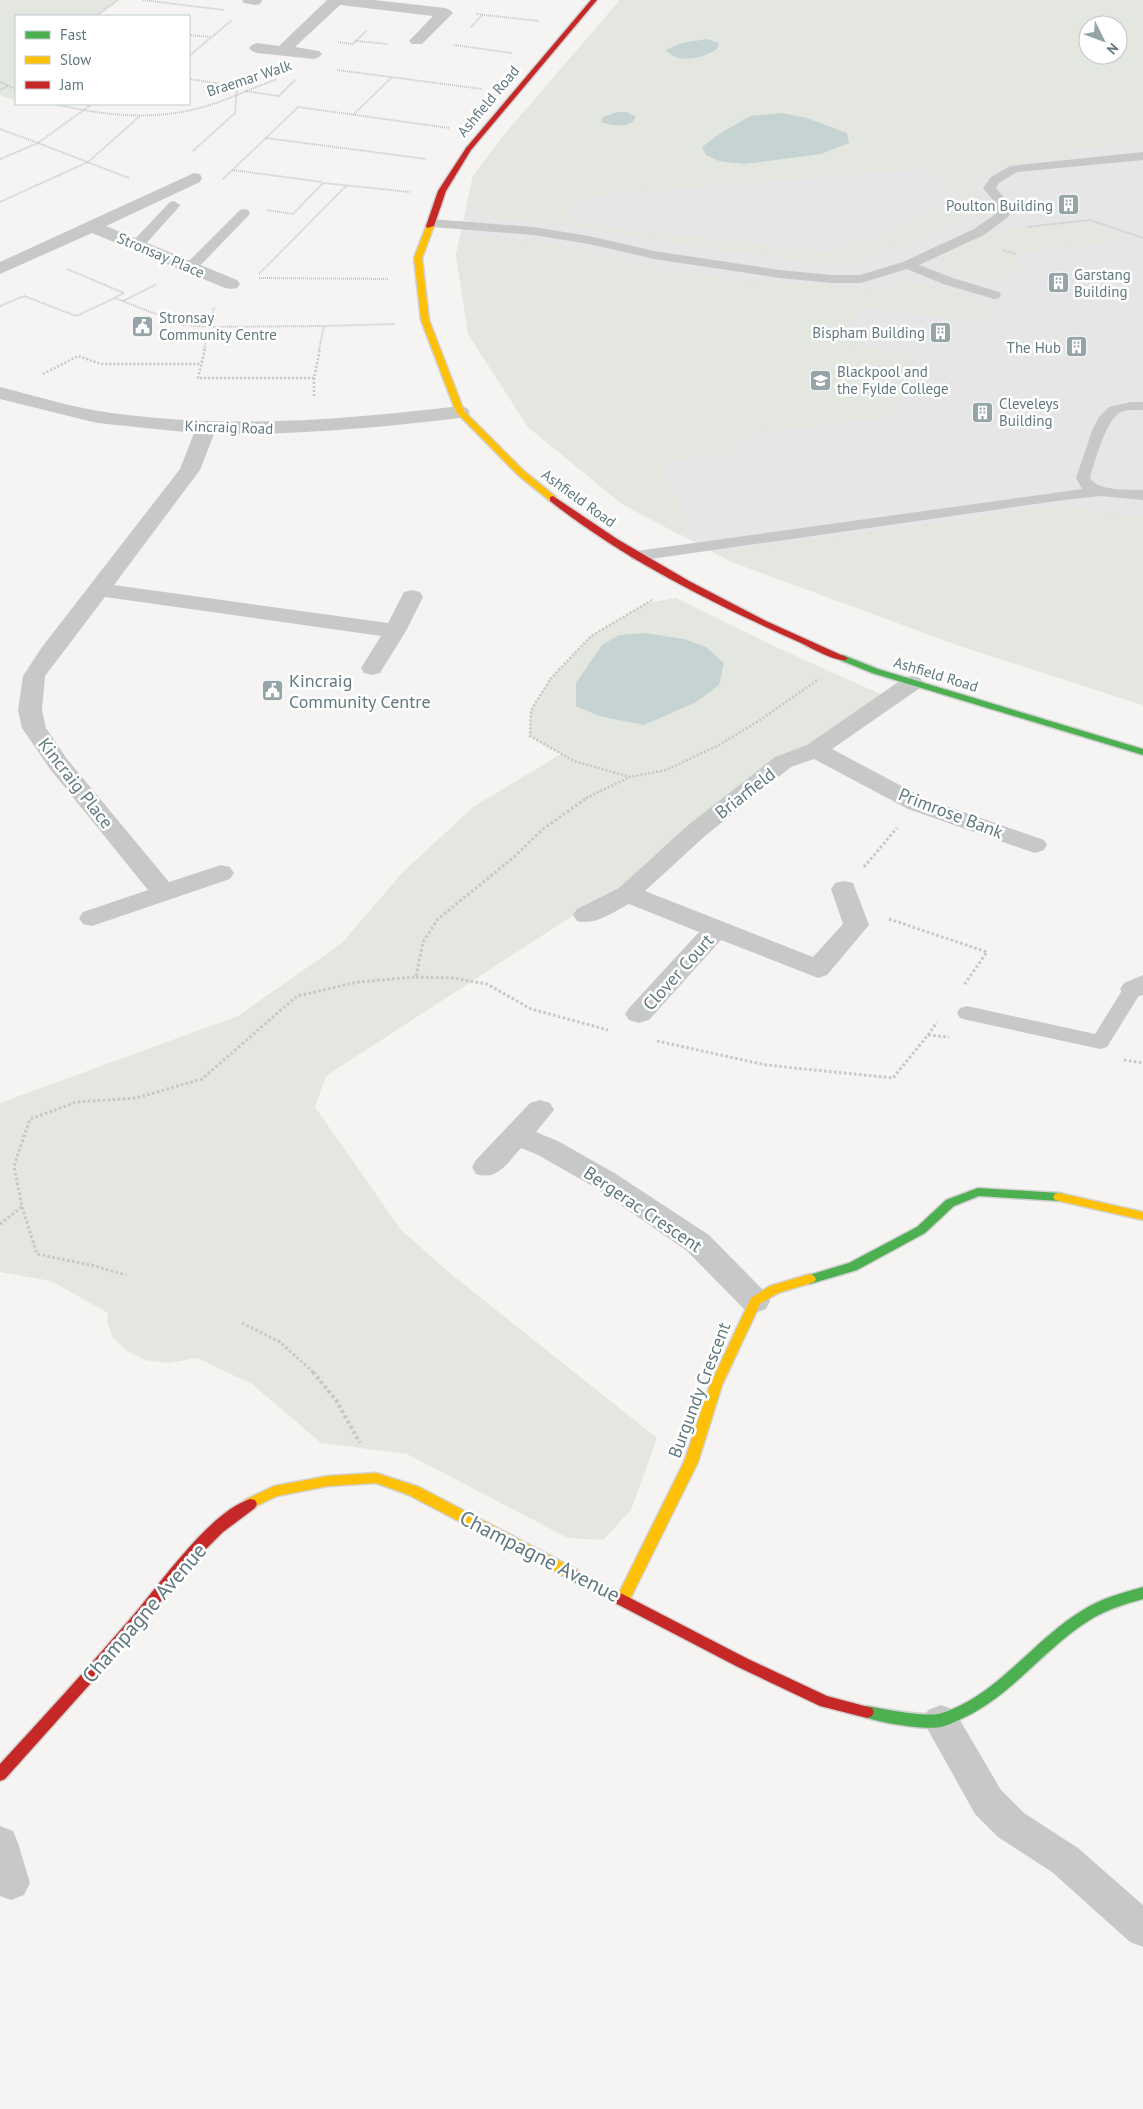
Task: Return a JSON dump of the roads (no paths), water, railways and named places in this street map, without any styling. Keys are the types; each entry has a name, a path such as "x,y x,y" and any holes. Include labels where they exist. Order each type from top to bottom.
{"street":[{"path":"283,50 336,0 445,13 417,40"},
{"name":"Ashfield Road","path":"594,0 513,94 459,163 440,196 418,258 426,323 460,412 528,479 577,518 682,582 777,630 847,661 912,683 1143,752"},
{"path":"257,48 314,54"},
{"name":"Stronsay Place","path":"0,269 91,226 171,195 194,178"},
{"name":"Stronsay Place","path":"91,226 231,284"},
{"name":"Kincraig Road","path":"1,394 110,419 206,428 282,429 386,422 460,412"},
{"name":"Kincraig Place","path":"164,893 58,764 34,728 30,710 34,676 50,652 190,470 206,428"},
{"path":"98,589 395,631"},
{"path":"372,668 395,631 412,598"},
{"name":"Briarfield","path":"586,914 628,894 653,869 696,832 783,762 815,750 912,683"},
{"name":"Primrose Bank","path":"815,750 917,804 1035,845"},
{"path":"92,918 220,874"},
{"name":"Clover Court","path":"628,894 818,969 856,925 847,898"},
{"name":"Clover Court","path":"639,1014 716,929"},
{"path":"486,1167 540,1110"},
{"name":"Bergerac Crescent","path":"517,1135 548,1148 606,1181 662,1217 698,1243 755,1301"},
{"path":"755,1301 774,1289 853,1267 921,1230 950,1203 978,1192 1065,1198 1143,1216"},
{"name":"Burgundy Crescent","path":"623,1599 691,1462 716,1384 755,1301"},
{"name":"Champagne Avenue","path":"0,1774 68,1701 200,1546 237,1512 274,1491 328,1481 376,1478 414,1491 743,1663 825,1702 882,1716 941,1721"},
{"path":"1143,1593 1129,1595 1088,1613 1054,1638 1019,1672 975,1704 941,1721 988,1802 1011,1825 1065,1860 1143,1929"},
{"path":"0,1844 11,1883"}],"lane":[{"path":"432,223 533,231 589,240 654,255 780,274 832,279 861,279 908,265 979,232 1004,214 999,199 989,188 995,180 1014,169 1143,156"},
{"path":"137,245 171,195"},
{"path":"191,268 244,213"},
{"path":"908,265 948,281 994,295"},
{"path":"1101,492 1088,486 1083,478 1098,430 1108,414 1118,408 1127,405 1143,406"},
{"path":"637,556 887,520 1101,492 1143,495"},
{"path":"968,1013 1100,1042 1138,986"}],"place":[{"name":"Poulton Building","path":"1069,205"},
{"name":"Garstang Building","path":"1058,283"},
{"name":"Stronsay Community Centre","path":"143,326"},
{"name":"Bispham Building","path":"941,332"},
{"name":"The Hub","path":"1077,347"},
{"name":"Blackpool and the Fylde College","path":"821,380"},
{"name":"Cleveleys Building","path":"983,412"},
{"name":"Kincraig Community Centre","path":"273,690"}]}
